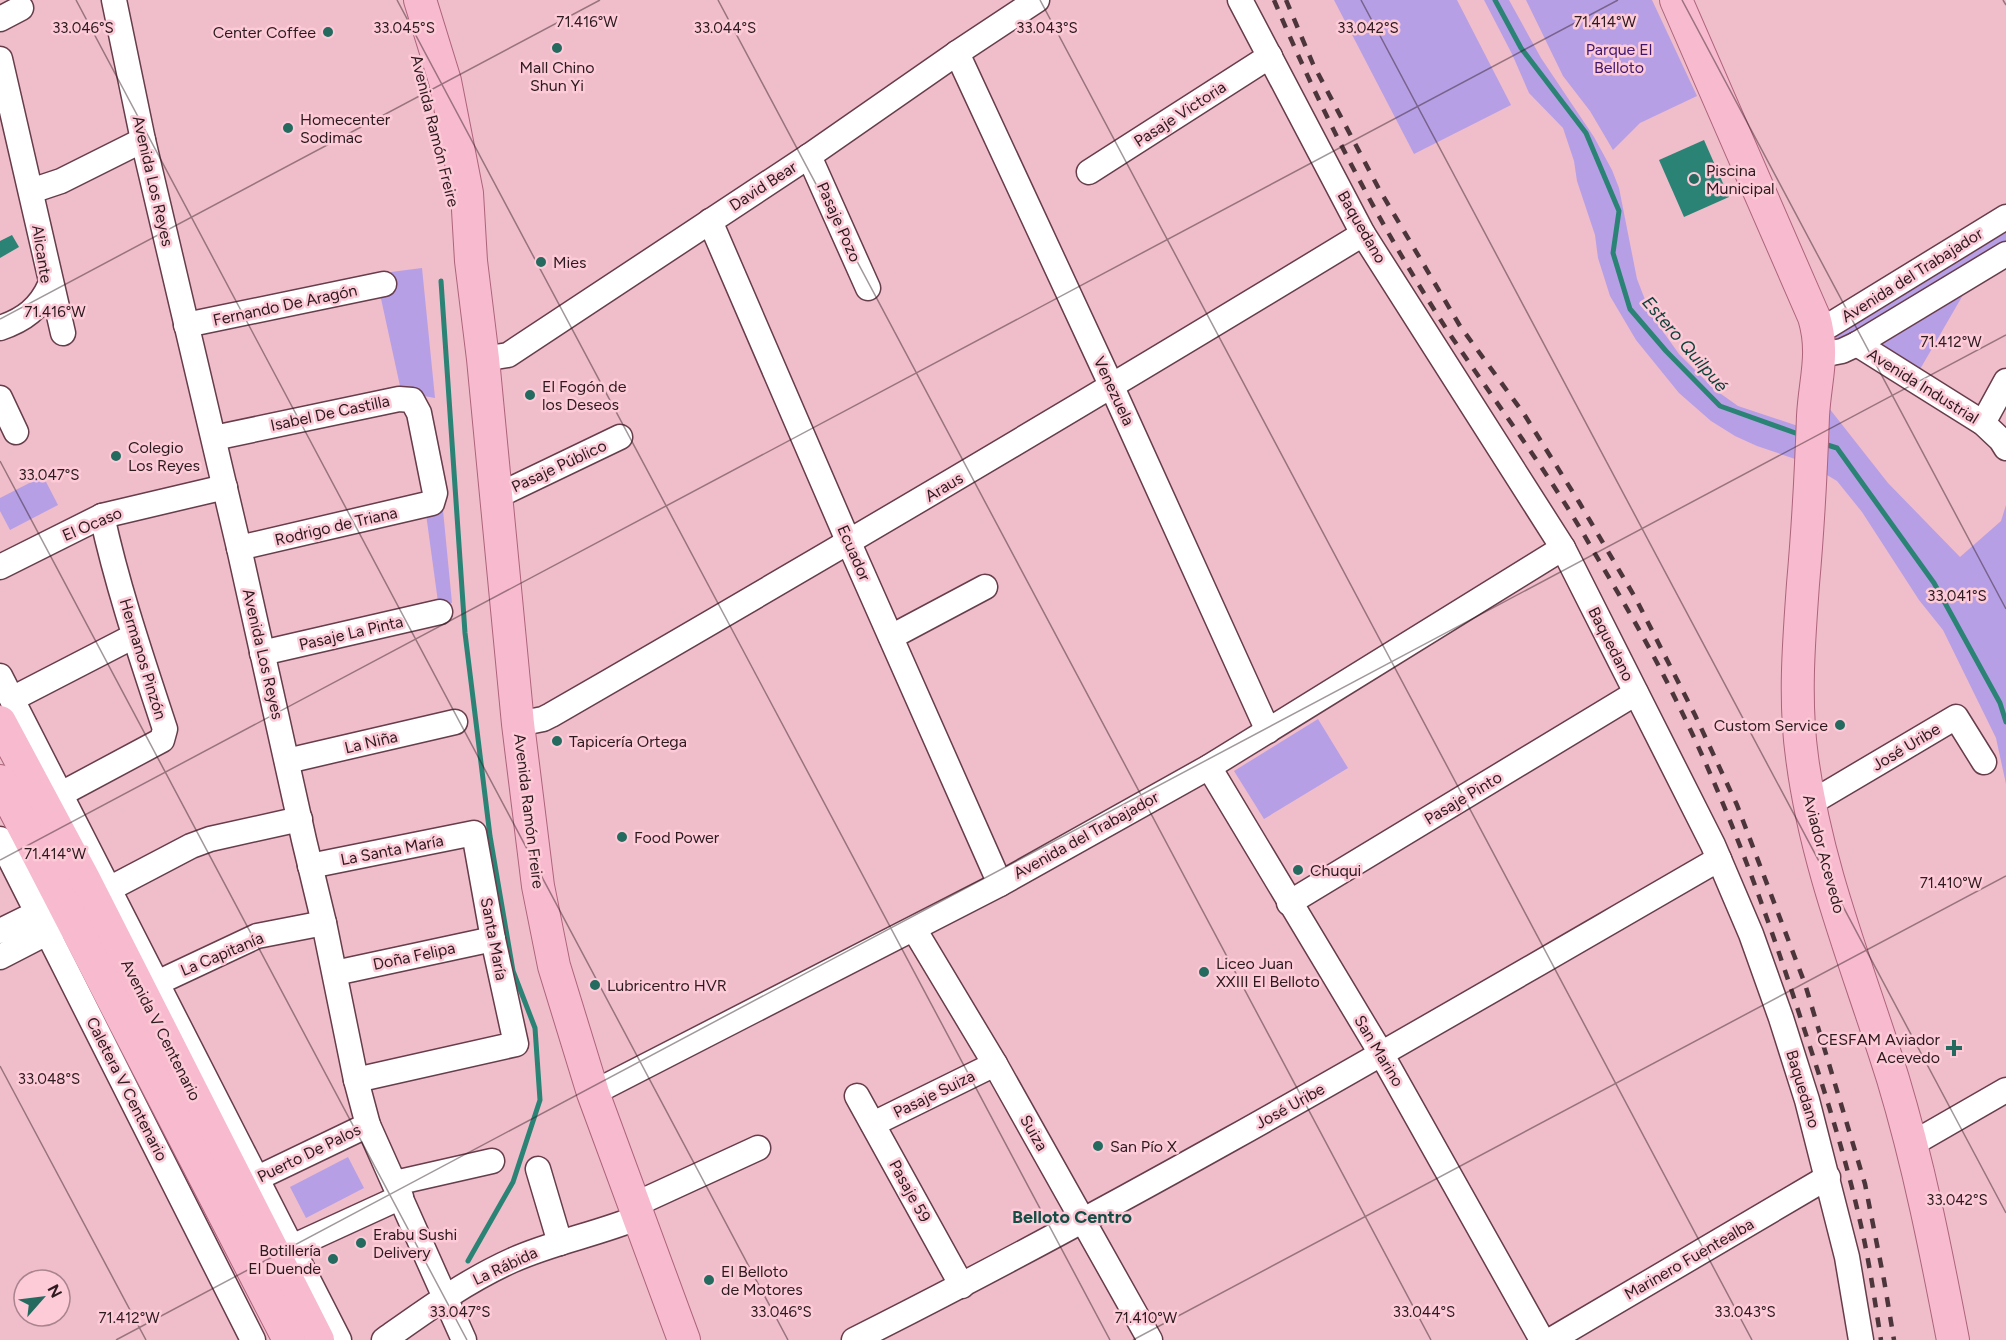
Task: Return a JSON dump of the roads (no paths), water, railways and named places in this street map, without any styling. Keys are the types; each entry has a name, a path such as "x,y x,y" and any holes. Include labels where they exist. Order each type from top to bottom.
{"main road":[{"name":"Avenida Ramón Freire","path":"398,0 423,72 449,197 471,261"},
{"name":"Avenida Ramón Freire","path":"420,0 445,81 467,193 471,261 497,496 518,724 537,886 555,966 593,1093 684,1340"},
{"path":"1676,0 1814,317 1819,343"},
{"name":"Aviador Acevedo","path":"1819,343 1799,649 1801,754 1809,804 1828,881 1866,993 1912,1144 1953,1340"},
{"name":"Avenida V Centenario","path":"6,711 52,799 84,879 248,1182 318,1340"},
{"name":"Avenida V Centenario","path":"0,781 55,916 190,1150 289,1340"}],"street":[{"name":"Avenida Los Reyes","path":"114,0 143,140 214,438 324,923 356,1080 368,1125 464,1340"},
{"name":"David Bear","path":"483,359 508,355 809,156 1037,0"},
{"name":"Baquedano","path":"1240,0 1363,234 1563,548 1719,859 1751,934 1782,1018 1828,1177 1847,1257 1861,1340"},
{"name":"Venezuela","path":"957,53 1269,731"},
{"name":"Pasaje Victoria","path":"1089,172 1270,56"},
{"name":"Alicante","path":"0,59 31,190 50,285 43,301 17,322 0,328"},
{"path":"31,190 61,181 143,140"},
{"name":"Pasaje Pozo","path":"809,156 868,288"},
{"name":"Avenida del Trabajador","path":"1819,343 1857,309 2006,217"},
{"name":"Ecuador","path":"710,221 1000,884"},
{"name":"Araus","path":"518,724 543,719 849,543 1112,387 1363,234"},
{"name":"Avenida del Trabajador","path":"1857,344 2006,254"},
{"name":"Fernando De Aragón","path":"186,325 384,284"},
{"path":"50,285 63,333"},
{"name":"Avenida Industrial","path":"1819,343 1842,351 1857,344 1983,423 2006,448"},
{"path":"1983,423 2006,381"},
{"path":"0,398 16,432"},
{"name":"Isabel De Castilla","path":"214,438 399,399 412,400 419,413 435,493 432,503"},
{"name":"Pasaje Público","path":"497,496 620,437"},
{"name":"El Ocaso","path":"0,567 102,516 225,488"},
{"name":"Rodrigo de Triana","path":"239,548 432,503"},
{"name":"Hermanos Pinzón","path":"52,799 162,740 165,729 134,636 102,516"},
{"name":"Avenida del Trabajador","path":"593,1093 1000,884 1209,767 1563,548"},
{"path":"891,637 985,587"},
{"name":"Pasaje La Pinta","path":"262,653 440,612"},
{"path":"0,676 6,711 134,636"},
{"name":"Pasaje Pinto","path":"1289,903 1636,693"},
{"name":"José Uribe","path":"1809,804 1956,717 1984,762"},
{"name":"La Niña","path":"287,761 455,722"},
{"name":"San Marino","path":"1209,767 1382,1055 1542,1340"},
{"path":"52,799 109,889 157,983 248,1182 292,1247 339,1340"},
{"path":"109,889 191,846 210,839 300,819"},
{"name":"La Santa María","path":"310,866 474,833"},
{"name":"Santa María","path":"356,1080 516,1044 493,939 474,833"},
{"name":"Caletera V Centenario","path":"0,839 55,916 253,1340"},
{"name":"José Uribe","path":"854,1340 1084,1221 1382,1055 1719,859"},
{"path":"0,931 55,916"},
{"path":"0,957 55,916"},
{"name":"La Capitanía","path":"157,983 257,936 324,923"},
{"name":"Suiza","path":"914,929 995,1064 1149,1340"},
{"name":"Doña Felipa","path":"335,973 493,939"},
{"name":"Pasaje Suiza","path":"873,1124 995,1064"},
{"path":"1912,1144 2006,1090"},
{"name":"Pasaje 59","path":"857,1096 962,1286"},
{"name":"Puerto De Palos","path":"190,1150 248,1182 368,1125"},
{"name":"La Rábida","path":"384,1340 445,1296 511,1261 615,1226 636,1211 758,1148"},
{"path":"292,1247 398,1190 492,1161"},
{"path":"538,1169 560,1243"},
{"name":"Marinero Fuentealba","path":"1551,1340 1828,1177"}],"waterway":[{"name":"Estero Quilpué","path":"1495,0 1521,48 1586,133 1619,211 1613,253 1630,309 1666,351 1720,406 1801,435"},
{"path":"441,281 465,633 490,836 513,971 535,1028 540,1100 513,1182 468,1261"},
{"name":"Estero Quilpué","path":"1821,443 1837,448 1934,583 2000,703 2006,722"}],"railway":[{"path":"1274,0 1333,129 1401,255 1451,336 1541,466 1575,520 1644,639 1709,770 1755,885 1823,1086 1862,1230 1881,1340"},
{"path":"1286,0 1313,64 1379,189 1460,326 1524,414 1636,599 1695,715 1737,805 1805,984 1865,1184 1894,1340"}],"place":[{"name":"Center Coffee","path":"328,32"},
{"name":"Mall Chino Shun Yi","path":"557,48"},
{"name":"Homecenter Sodimac","path":"288,128"},
{"name":"Piscina Municipal","path":"1694,179"},
{"name":"Mies","path":"541,262"},
{"name":"El Fogón de los Deseos","path":"530,395"},
{"name":"Colegio Los Reyes","path":"116,456"},
{"name":"Custom Service","path":"1840,725"},
{"name":"Tapicería Ortega","path":"557,741"},
{"name":"Food Power","path":"622,837"},
{"name":"Chuqui","path":"1298,870"},
{"name":"Liceo Juan XXIII El Belloto","path":"1204,972"},
{"name":"Lubricentro HVR","path":"595,985"},
{"name":"CESFAM Aviador Acevedo","path":"1954,1048"},
{"name":"San Pío X","path":"1098,1146"},
{"name":"Erabu Sushi Delivery","path":"361,1243"},
{"name":"Botillería El Duende","path":"333,1259"},
{"name":"El Belloto de Motores","path":"709,1280"}],"district":[{"name":"Belloto Centro","path":"1072,1217"}],"park label":[{"name":"Parque El Belloto","path":"1619,58"}]}
